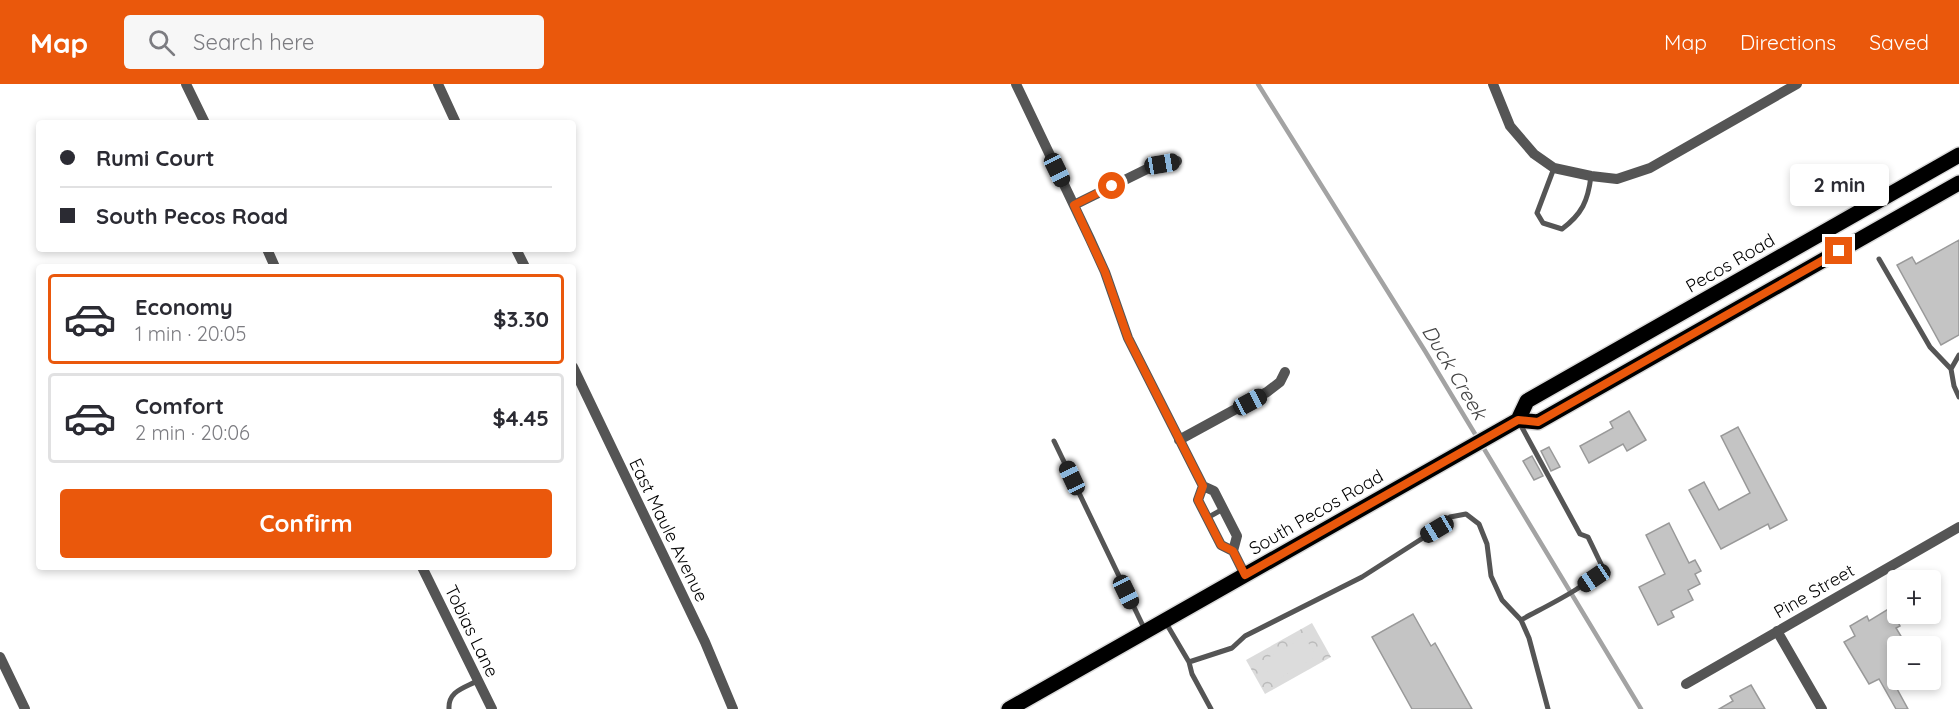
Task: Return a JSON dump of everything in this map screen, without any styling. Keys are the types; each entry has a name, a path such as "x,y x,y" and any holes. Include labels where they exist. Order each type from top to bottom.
{"main road":[{"name":"Pecos Road","path":"1521,414 1527,401 1959,155"},
{"name":"South Pecos Road","path":"1009,709 1501,430 1521,414 1538,422 1959,183"}],"street":[{"path":"186,84 204,120"},
{"path":"438,84 455,120"},
{"path":"1016,84 1105,272 1128,338 1203,486 1214,490 1238,536 1233,551"},
{"path":"1493,84 1510,126 1534,154 1554,168 1617,179 1650,168 1797,84"},
{"path":"1074,205 1151,167 1177,161"},
{"path":"1179,440 1268,393 1280,382 1285,372"},
{"name":"East Maule Avenue","path":"576,373 705,642 733,709"},
{"path":"1203,486 1198,500 1221,545 1233,551 1245,575"},
{"name":"Pine Street","path":"1686,684 1959,527"},
{"name":"Tobias Lane","path":"423,570 492,709"},
{"path":"1777,631 1822,709"},
{"path":"0,657 25,709"}],"lane":[{"path":"1554,168 1537,213 1543,223 1562,229 1576,218 1584,205 1589,194 1591,176"},
{"path":"1879,259 1930,347 1951,369 1959,397"},
{"path":"1951,369 1959,356"},
{"path":"1521,414 1580,534 1588,537 1602,566 1600,572 1589,581 1521,620"},
{"path":"1054,441 1146,632"},
{"path":"1207,518 1223,509"},
{"path":"1189,662 1232,648 1245,636 1362,577 1437,529 1450,517 1466,514 1479,524 1487,544 1491,576 1502,600 1521,620 1529,638 1548,709"},
{"path":"1165,621 1189,662 1192,674 1211,709"},
{"path":"449,709 448,703 453,694 477,681"}],"green space":[{"path":"1312,623 1331,657 1265,694 1246,660"},
{"path":"1305,637 1316,657 1273,682 1262,661"}],"building":[{"path":"1959,240 1959,335 1941,345 1897,265 1912,257 1916,264"},
{"path":"1629,411 1646,440 1627,451 1623,444 1589,463 1580,446 1613,428 1610,422"},
{"path":"1738,427 1787,520 1770,529 1768,524 1721,549 1689,490 1704,482 1719,510 1750,493 1721,436"},
{"path":"1549,447 1560,467 1551,471 1541,451"},
{"path":"1532,456 1543,476 1534,480 1523,461"},
{"path":"1669,523 1689,563 1695,560 1701,571 1695,574 1700,584 1688,590 1693,600 1671,611 1674,617 1658,625 1639,587 1665,574 1646,535"},
{"path":"1887,610 1887,624 1899,624 1900,626 1896,628 1901,636 1887,636 1887,690 1898,690 1908,709 1896,709 1879,679 1869,684 1844,642 1855,636 1850,626 1867,616 1869,621"},
{"path":"1413,614 1431,646 1435,643 1472,709 1412,709 1372,637"},
{"path":"1751,685 1765,709 1719,709 1733,701 1730,696"}],"waterway":[{"name":"Duck Creek","path":"1258,84 1425,351 1641,709"}],"route":[{"path":"1112,186 1074,205 1105,272 1128,338 1203,486 1198,500 1221,545 1233,551 1245,575 1518,420 1538,422 1839,251"}]}
